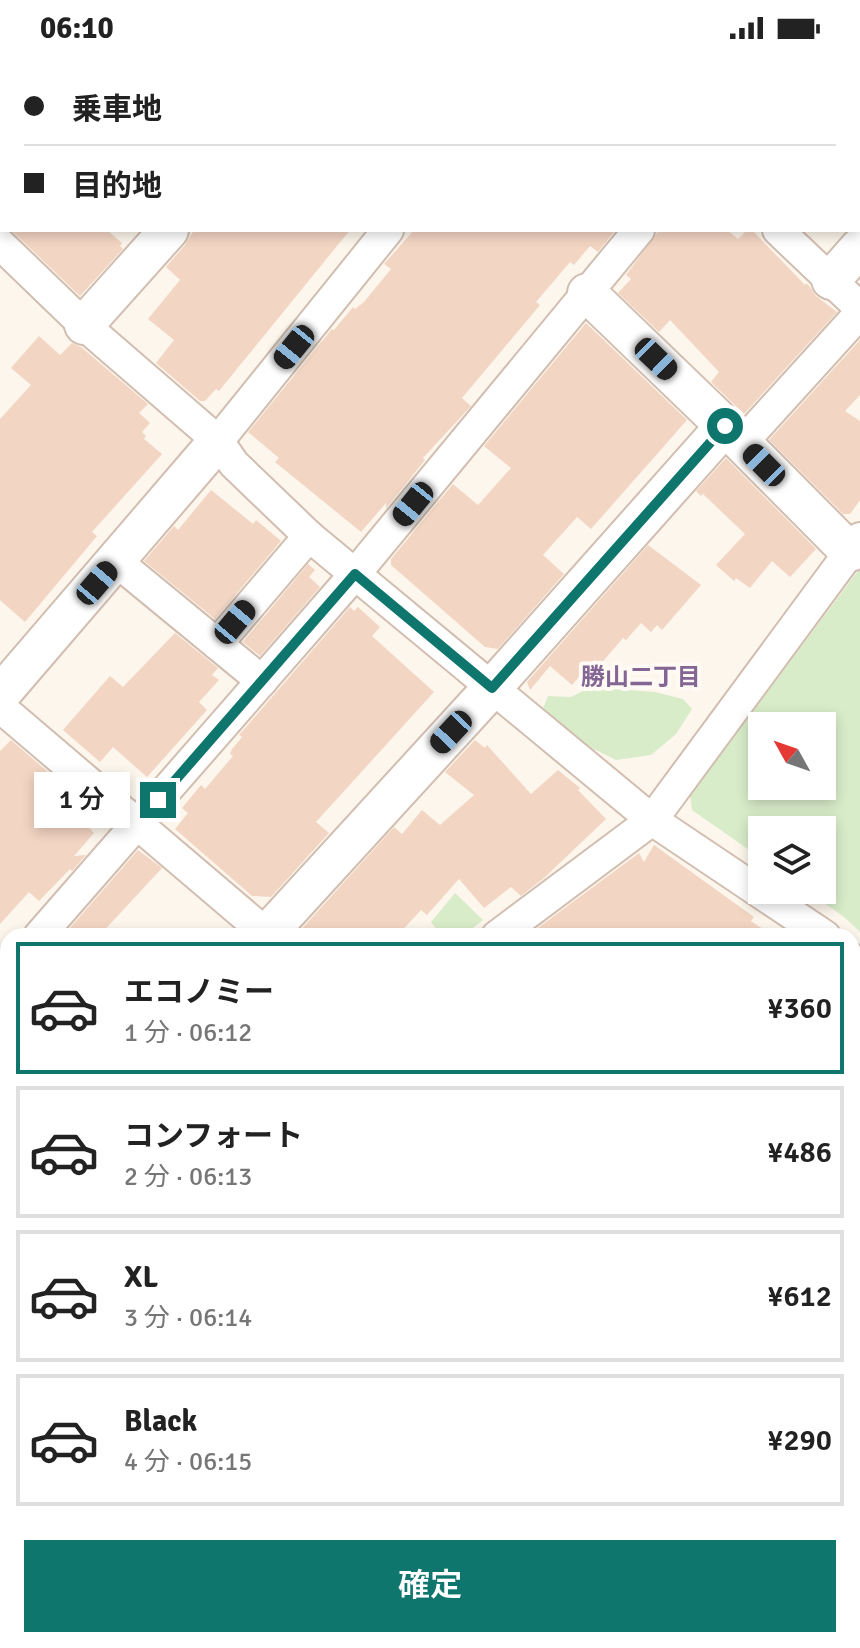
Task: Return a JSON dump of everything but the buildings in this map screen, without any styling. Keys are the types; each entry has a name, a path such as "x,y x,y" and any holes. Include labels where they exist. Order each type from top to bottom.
{"street":[{"path":"84,325 167,232"},
{"path":"0,695 218,441 386,232"},
{"path":"46,928 355,574 637,232"},
{"path":"273,928 492,688 734,434 860,310 780,232"},
{"path":"0,244 84,325 218,441 234,464 309,536 652,820 813,928"},
{"path":"831,280 860,247"},
{"path":"508,928 652,820 855,545 587,293"},
{"path":"217,644 309,536"},
{"path":"116,561 262,681"},
{"path":"0,707 259,928"}],"green space":[{"path":"860,568 860,928 856,928 826,904 836,904 836,816 748,816 748,849 692,810 690,795 748,718 748,800 836,800 836,712 752,712"},
{"path":"591,687 655,692 683,699 692,709 676,734 651,755 616,760 561,733 542,711 548,696 571,697"},
{"path":"455,893 483,920 473,928 436,928 431,922"}],"district":[{"name":"勝山二丁目","path":"641,677"}],"route":[{"path":"158,800 355,574 492,688 725,426"}]}
